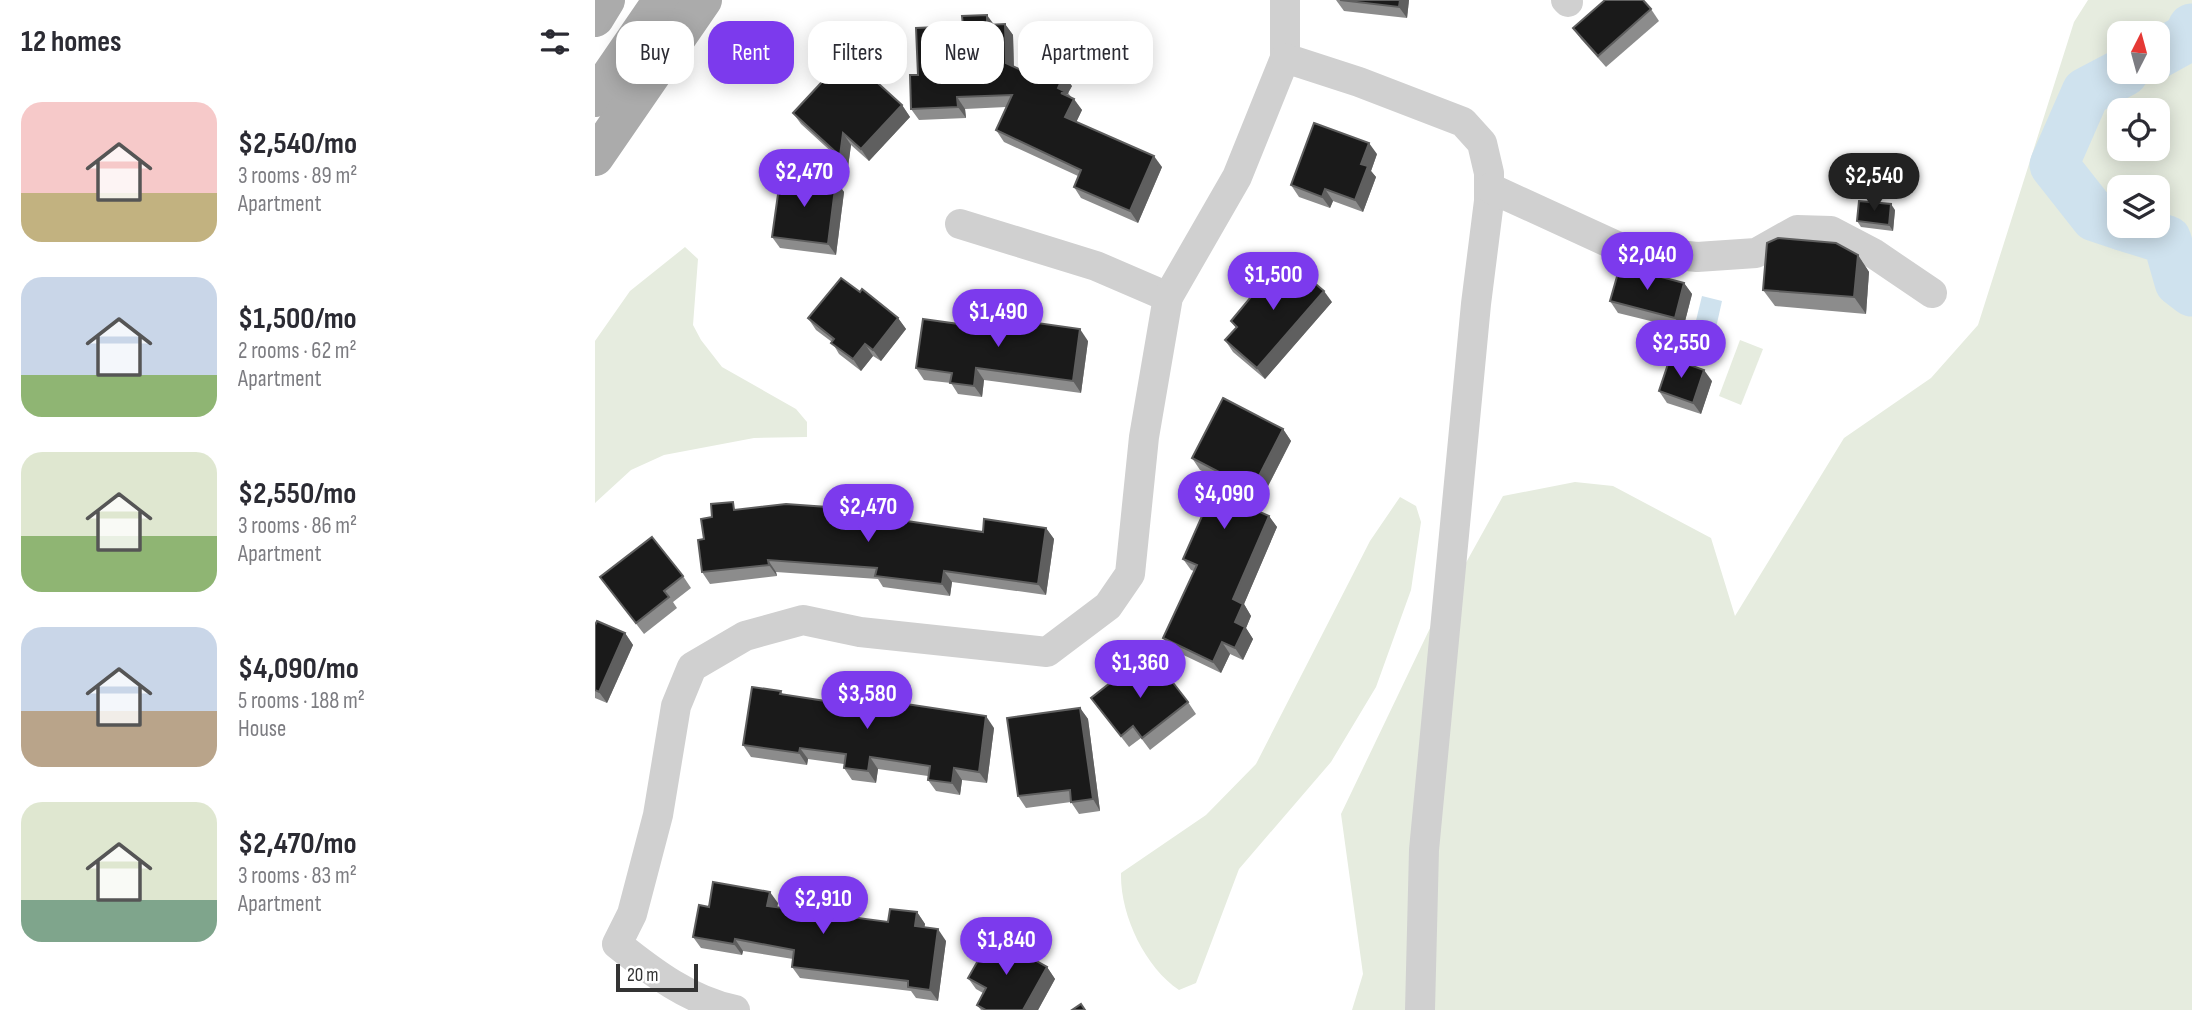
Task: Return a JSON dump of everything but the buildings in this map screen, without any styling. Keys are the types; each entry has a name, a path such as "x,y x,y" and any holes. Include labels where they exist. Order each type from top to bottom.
{"main road":[{"path":"595,18 606,0"},
{"path":"595,98 662,0"},
{"path":"595,156 703,0"}],"street":[{"path":"736,1010 719,1007 663,979 606,939 632,914 658,815 676,706 692,667 745,636 803,620 860,632 1047,652 1108,606 1130,574 1144,436 1168,297 1237,177 1285,58 1285,0"},
{"path":"1285,58 1359,82 1463,122 1482,143 1489,173 1490,188 1423,850 1420,1010"},
{"path":"1490,188 1623,250 1697,257 1756,253 1797,230 1831,231 1874,253 1932,293"},
{"path":"960,224 1096,266 1168,297"}],"shaded area":[{"path":"2088,0 2192,0 2192,1010 1352,1010 1363,974 1341,814 1432,624 1503,496 1575,482 1613,486 1711,538 1735,616 1844,438 1931,378 1978,325 2074,22"},
{"path":"685,247 698,259 693,325 701,340 722,367 796,409 807,422 807,437 754,438 664,455 631,470 595,503 595,341 630,291"},
{"path":"1740,340 1763,349 1741,405 1719,396"},
{"path":"1400,497 1416,506 1421,522 1411,590 1376,687 1331,762 1239,869 1196,983 1179,990 1155,968 1137,939 1125,906 1121,873 1206,815 1256,764 1370,541"}],"water":[{"path":"1702,296 1722,301 1711,350 1690,345"}],"waterway":[{"path":"2170,47 2189,37 2192,28"},
{"path":"2107,81 2086,92 2054,165 2095,217 2107,221"},
{"path":"2161,238 2167,240 2179,282 2192,292"}]}
